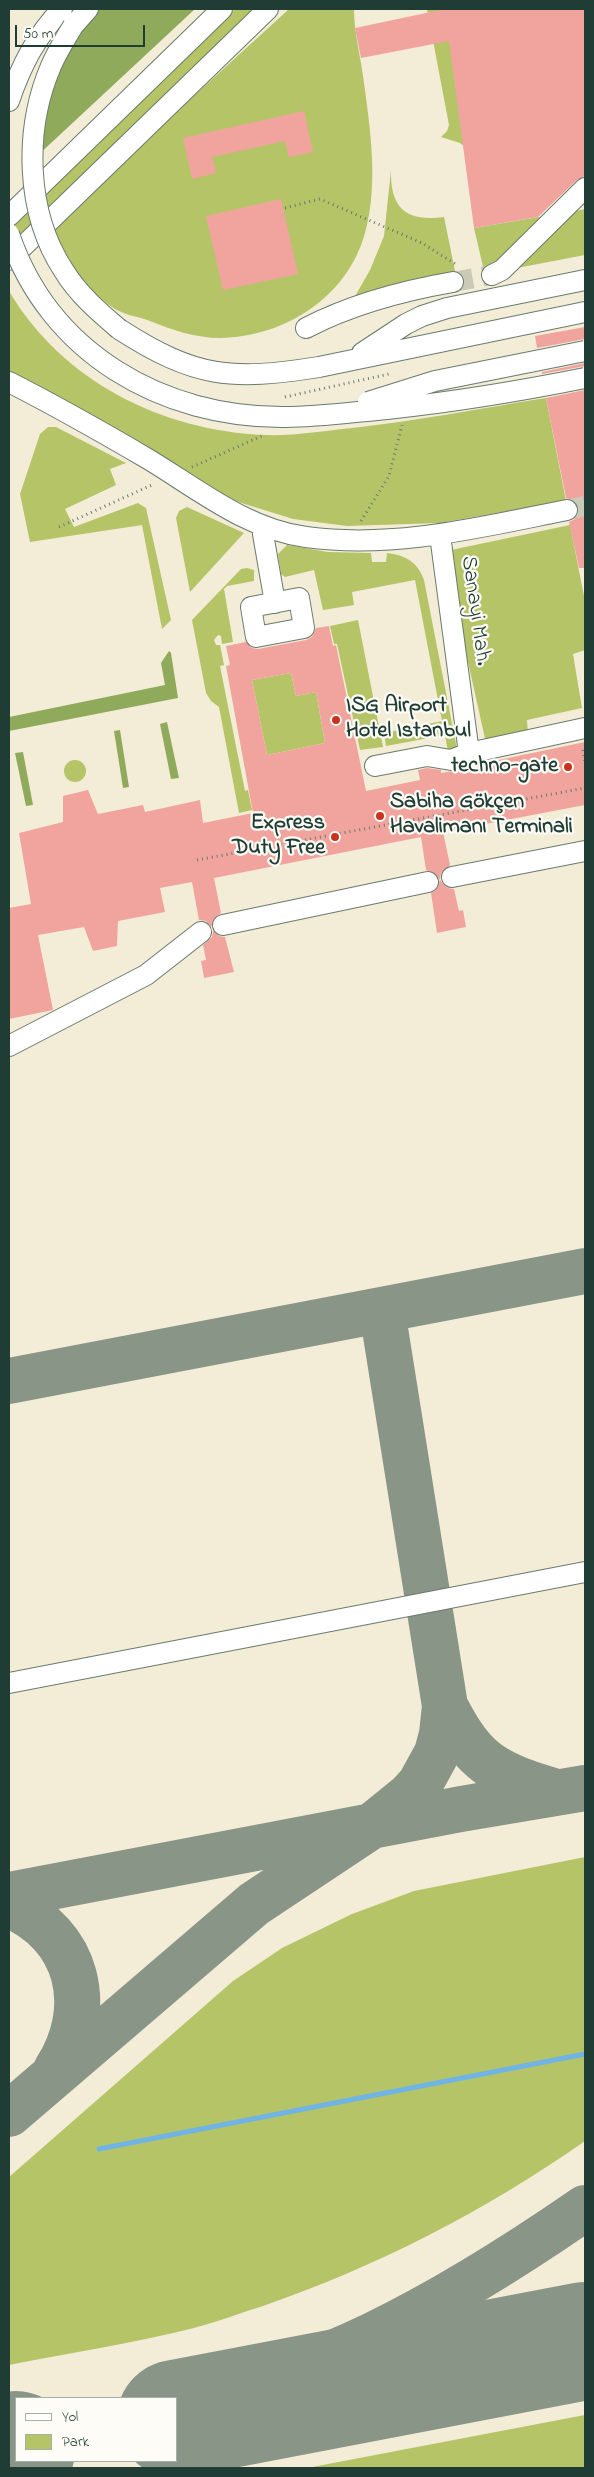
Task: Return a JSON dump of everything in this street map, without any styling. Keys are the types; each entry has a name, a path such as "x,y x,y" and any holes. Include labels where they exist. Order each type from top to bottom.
{"street":[{"path":"9,101 21,66 43,30 62,9"},
{"path":"88,9 73,26 51,64 38,105 33,145 36,201 48,238 63,270 94,308 118,329 172,360 219,374 243,376 277,374 352,360 585,312"},
{"path":"9,216 222,9"},
{"path":"9,260 268,9"},
{"path":"492,275 502,270 585,188"},
{"path":"9,234 26,276 47,308 83,347 130,380 156,393 208,408 284,418 326,415 411,406 525,390 585,378"},
{"path":"352,360 406,324 422,316 447,308 585,280"},
{"path":"306,328 330,316 372,300 407,290 452,282"},
{"path":"326,415 435,381 585,352"},
{"path":"9,382 148,460 223,508 270,528 305,537 383,542 440,535 567,510"},
{"path":"263,534 275,603"},
{"name":"Sanayi Mah.","path":"440,535 469,753"},
{"path":"375,766 427,756 451,760 469,753 585,728"},
{"path":"452,877 585,851"},
{"path":"223,925 428,882"},
{"path":"9,1046 146,975 201,932"},
{"path":"9,1683 585,1572"}],"path":[{"path":"284,208 320,199 422,242 443,254"},
{"path":"350,540 389,476 403,422"},
{"path":"59,527 94,510"},
{"path":"583,750 585,762"},
{"path":"198,860 585,788"}],"green space":[{"path":"98,9 195,9 36,157 48,82 93,13"},
{"path":"235,9 255,9 9,245 9,229"},
{"path":"289,9 354,9 372,155 372,195 365,233 356,256 344,277 328,295 310,310 267,330 244,336 211,338 193,335 116,310 84,281 49,228"},
{"path":"427,9 445,9 474,155 460,143 441,137 447,131 449,125"},
{"path":"391,170 391,183 394,194 403,210 411,215 420,217 444,217 455,271 454,276 354,298 370,270 384,236"},
{"path":"585,209 585,255 517,268 571,212"},
{"path":"545,216 502,261 484,271 474,228"},
{"path":"9,291 31,323 57,351 86,375 118,395 153,411 189,423 227,431 265,435 308,433 401,422 546,398 566,501 439,523 347,526 293,519 235,501 189,475 9,387"},
{"path":"48,427 56,427 126,463 110,469 116,485 65,509 74,527 138,503 146,508 171,620 162,629 142,525 30,542 20,494 40,434"},
{"path":"187,507 244,533 190,592 176,518 179,511"},
{"path":"570,525 585,601 585,650 573,654 582,708 527,720 528,734 486,743 448,572 451,550"},
{"path":"287,545 328,552 371,553 372,562 386,562 387,553 394,554 410,560 418,568 424,580 457,749 448,752 445,735 386,746 384,733 442,721 415,580 352,592 354,605 323,610 314,570 285,577 281,574 278,554"},
{"path":"241,569 254,570 254,581 227,586 224,589 233,642 222,644 221,636 218,635 214,640 216,645 220,645 224,665 220,666 245,791 248,790 252,810 239,813 219,707 211,701 206,693 192,620"},
{"path":"358,620 383,747 360,750 337,644 334,644 330,626"},
{"path":"169,651 171,653 178,698 9,731 9,717 165,685 161,663"},
{"path":"291,673 296,696 316,692 325,743 267,755 252,680"},
{"path":"167,722 179,778 171,779 160,724"},
{"path":"120,730 129,787 123,788 114,731"},
{"path":"23,752 33,805 26,806 15,753"},
{"path":"75,760 83,763 86,771 83,779 75,782 67,779 64,771 67,763"},
{"path":"585,1857 585,2141 509,2191 430,2235 389,2255 306,2290 194,2328 9,2365 9,2177 233,1981 282,1948 352,1914 414,1891"},
{"path":"585,2415 585,2468 307,2468 569,2418"}],"building":[{"path":"445,9 585,9 585,176 577,180 538,217 474,228 449,41 361,58 355,28"},
{"path":"304,111 313,152 289,157 285,141 212,157 216,173 192,179 183,138"},
{"path":"281,199 298,274 223,290 206,216"},
{"path":"585,327 585,339 537,348 535,336"},
{"path":"585,363 585,366 542,374 542,372"},
{"path":"585,390 585,568 579,568 569,522 575,519 579,508 576,502 566,498 546,398"},
{"path":"329,626 333,646 336,645 366,791 420,780 418,770 427,768 441,770 441,773 489,765 489,762 585,742 585,805 443,832 450,865 441,873 440,880 436,874 426,870 421,837 214,878 221,913 215,917 211,927 206,921 199,920 192,882 160,888 165,912 118,921 117,946 93,951 84,927 38,935 53,1010 9,1019 9,908 31,904 19,833 63,822 63,796 88,790 98,814 143,805 145,812 200,800 203,823 253,813 226,666 230,665 226,646 246,642 252,648 258,649 306,640 312,637 316,628","holes":["291,673 296,696 316,692 325,743 267,755 252,680"]},
{"path":"440,880 448,888 454,889 459,911 463,910 466,927 437,933 431,893 436,890"},
{"path":"213,930 219,936 225,937 234,972 204,978 201,961 206,960 203,945 212,937"}],"waterway":[{"path":"99,2149 585,2054"}],"taxiway":[{"path":"9,1381 585,1271"},
{"path":"9,2114 254,1904 373,1825 410,1795 420,1784 437,1753 442,1734 445,1706 382,1310"},
{"path":"445,1706 466,1742 489,1764 517,1779 556,1792"},
{"path":"9,1895 461,1809 585,1788"},
{"path":"9,1905 33,1918 52,1934 65,1954 74,1975 77,1998 75,2022 68,2046 56,2070"},
{"path":"178,2409 275,2376 371,2336 481,2276 585,2208"},
{"path":"9,2450 15,2448"}],"runway":[{"path":"178,2419 585,2341"},
{"path":"9,2452 15,2450"}],"tunnel":[{"path":"453,282 492,275"},
{"path":"567,510 585,506"}],"place":[{"name":"ISG Airport Hotel Istanbul","path":"336,720"},
{"name":"techno-gate","path":"568,767"},
{"name":"Sabiha Gökçen Havalimanı Terminali","path":"380,816"},
{"name":"Express Duty Free","path":"335,837"}]}
